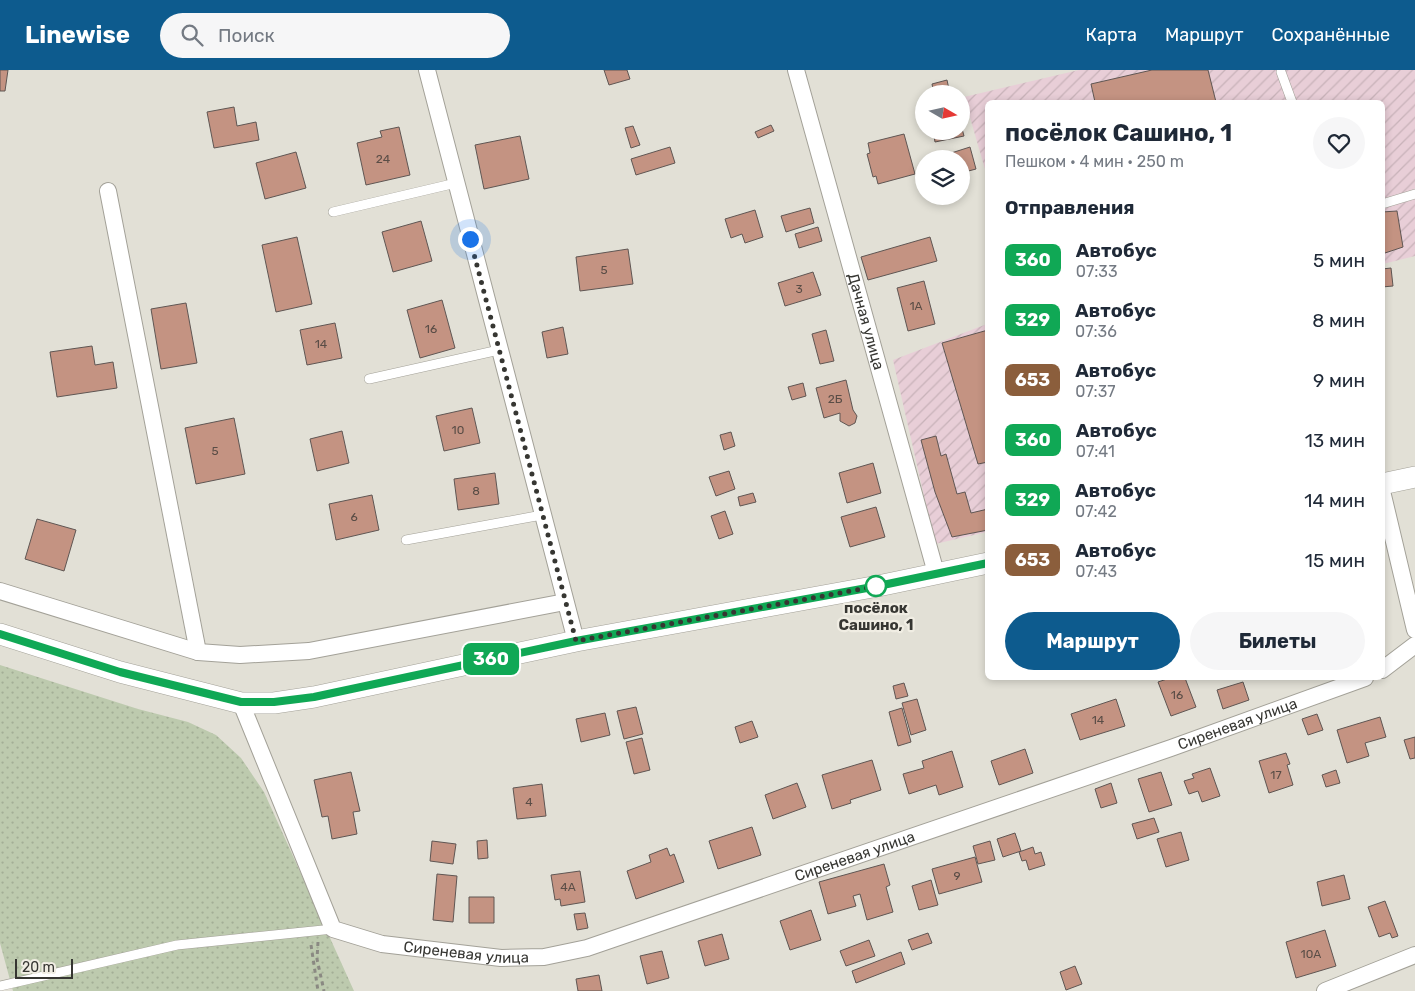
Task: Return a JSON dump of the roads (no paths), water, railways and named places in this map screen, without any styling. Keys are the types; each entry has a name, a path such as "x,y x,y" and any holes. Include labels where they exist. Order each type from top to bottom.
{"street":[{"path":"427,70 576,641"},
{"name":"Дачная улица","path":"796,70 936,573"},
{"path":"108,191 198,652"},
{"path":"1385,483 1415,477"},
{"path":"1385,504 1415,630"},
{"path":"0,634 159,683 241,702 274,702 314,697 576,641 985,564"},
{"path":"0,591 198,652 240,655 309,651 565,602"},
{"path":"1385,668 1415,645"},
{"name":"Сиреневая улица","path":"320,930 382,944 501,958 544,957 586,948 1171,748 1359,680"},
{"path":"241,702 320,930"},
{"path":"1324,991 1415,955"}],"lane":[{"path":"1281,72 1291,100"},
{"path":"333,212 456,183"},
{"path":"1385,203 1415,194"},
{"path":"369,379 499,350"},
{"path":"406,540 542,515"},
{"path":"0,986 177,945 320,930"}],"place":[{"name":"посёлок Сашино, 1","path":"876,586"}]}
